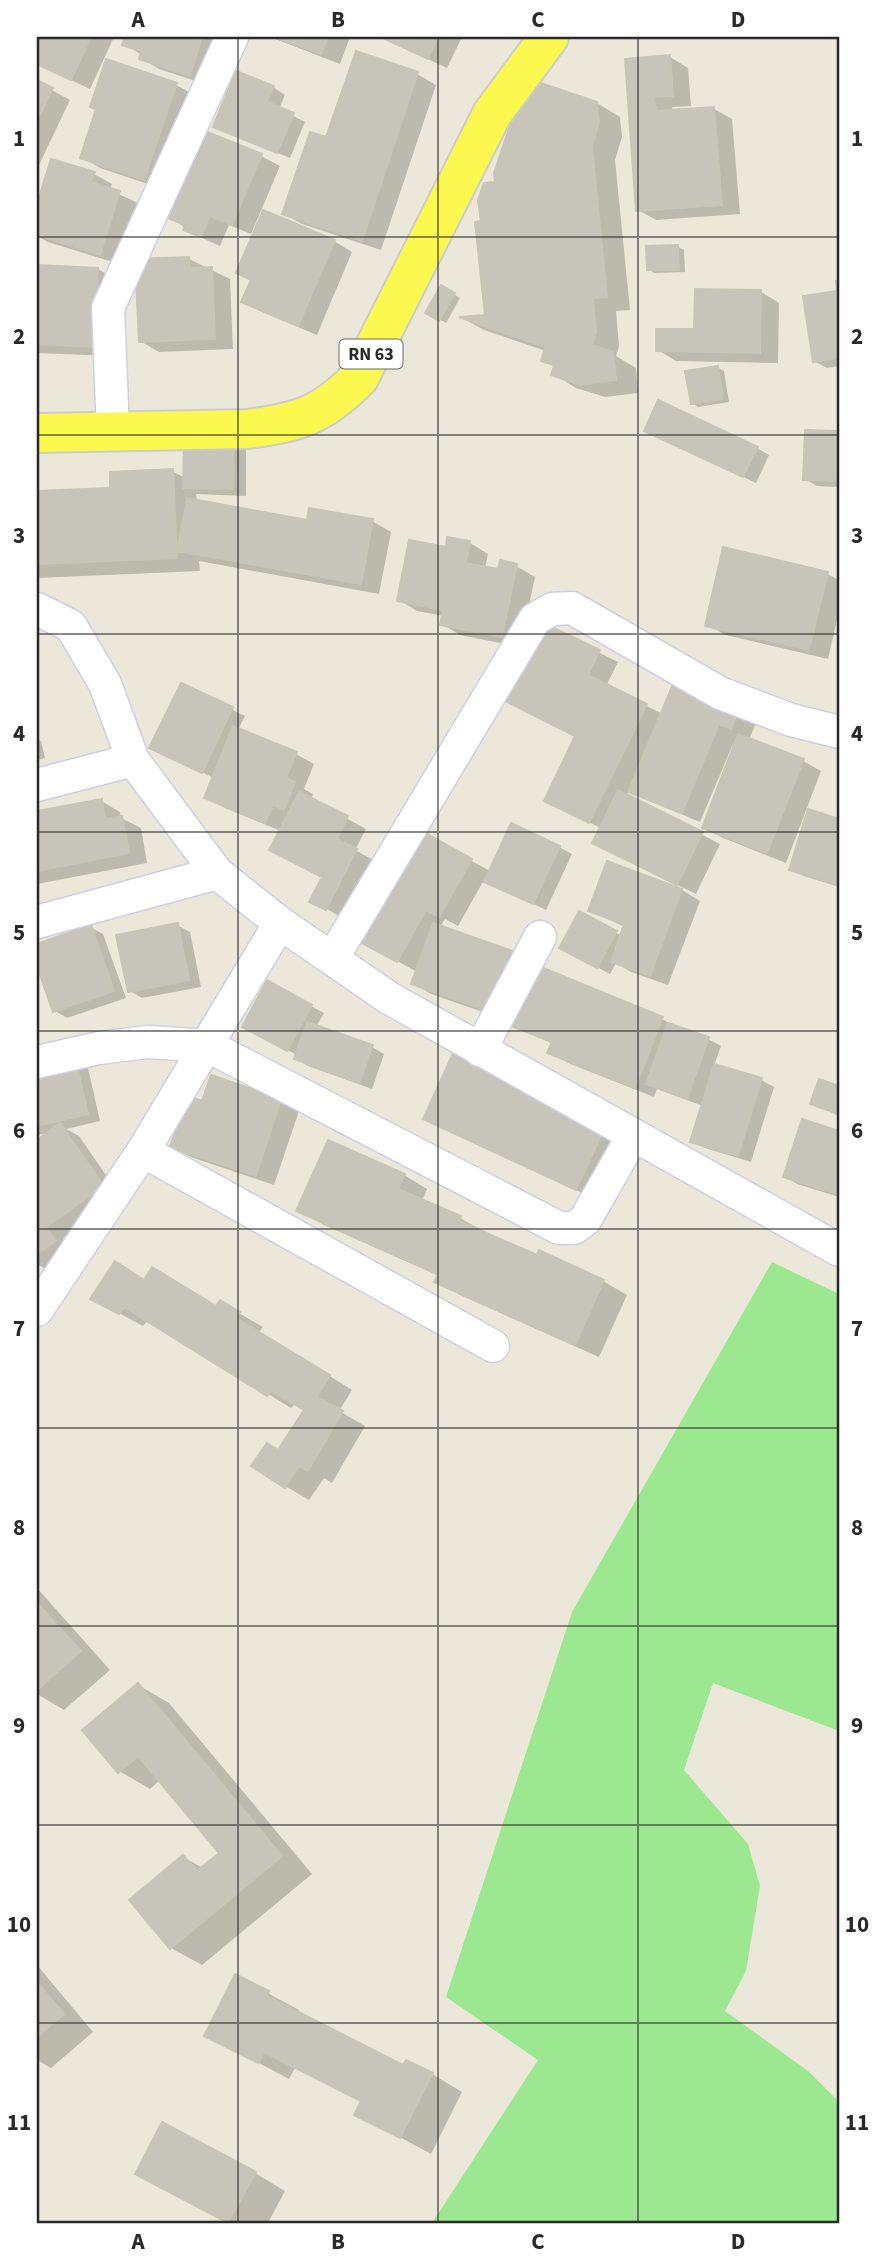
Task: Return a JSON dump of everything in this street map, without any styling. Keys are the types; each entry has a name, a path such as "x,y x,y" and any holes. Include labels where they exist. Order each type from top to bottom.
{"main road":[{"name":"RN 63","path":"37,433 247,429 279,425 314,415 337,400 359,378 492,114 549,37"}],"street":[{"path":"113,431 108,308 232,37"},
{"path":"332,959 535,619 552,609 572,608 720,693 791,720 839,732"},
{"path":"37,609 71,626 106,684 133,760 217,873 280,923 389,998 839,1250"},
{"path":"37,785 133,760"},
{"path":"37,922 217,873"},
{"path":"37,1310 144,1151 280,923"},
{"path":"480,1050 540,937"},
{"path":"37,1062 99,1048 148,1042 208,1046 559,1228 574,1228 585,1220 633,1136"},
{"path":"144,1151 493,1346"}],"green space":[{"path":"772,1262 839,1294 839,1731 713,1683 684,1770 748,1844 760,1886 746,1971 725,2011 808,2071 839,2102 839,2223 432,2223 538,2060 446,1997 572,1612"}],"building":[{"path":"37,37 91,37 71,80 37,64"},
{"path":"125,37 202,37 190,76 139,59 141,51 122,45"},
{"path":"274,37 328,37 321,54"},
{"path":"381,37 438,37 428,59"},
{"path":"356,51 418,72 362,241 282,214 310,132 326,137"},
{"path":"670,55 673,96 654,97 656,111 714,107 722,205 636,211 625,59"},
{"path":"106,59 177,83 144,180 80,158 96,109 90,107"},
{"path":"236,71 274,86 267,102 294,113 277,153 213,127"},
{"path":"526,78 597,102 599,123 592,146 607,297 593,298 596,332 592,345 613,352 616,380 580,385 551,375 554,365 541,361 546,345 542,346 459,317 485,315 475,222 481,221 478,200 484,183 495,182 494,173"},
{"path":"37,80 53,88 37,121"},
{"path":"195,127 262,154 232,225 210,216 201,237 183,230 185,225 165,217"},
{"path":"51,159 95,172 91,182 120,191 100,255 37,235 37,204"},
{"path":"263,210 335,240 298,326 241,302 251,280 236,273"},
{"path":"678,245 679,270 647,270 646,246"},
{"path":"189,257 190,268 212,267 215,339 139,342 135,259"},
{"path":"37,265 98,268 95,347 37,344"},
{"path":"839,280 839,358 813,362 803,296 837,291 836,281"},
{"path":"441,285 455,293 439,321 425,313"},
{"path":"695,289 761,290 760,353 656,351 656,329 694,329"},
{"path":"718,366 723,399 691,404 685,371"},
{"path":"658,400 758,447 743,477 644,431"},
{"path":"805,430 839,431 839,481 803,480"},
{"path":"184,438 234,440 233,489 183,488"},
{"path":"173,469 177,558 37,564 37,491 110,488 110,472"},
{"path":"187,498 307,520 309,508 373,519 361,584 177,551"},
{"path":"447,537 470,541 466,563 498,569 500,560 517,564 502,637 440,625 443,610 397,601 409,540 446,547"},
{"path":"723,547 828,572 809,650 705,626"},
{"path":"541,622 600,650 588,675 647,704 589,823 544,801 575,736 503,700"},
{"path":"676,677 741,704 731,729 719,724 682,813 628,792"},
{"path":"181,683 233,707 202,773 149,748"},
{"path":"233,726 297,752 286,778 295,782 284,810 273,805 265,823 204,798"},
{"path":"738,734 804,759 767,853 702,828"},
{"path":"618,790 703,832 677,885 592,843"},
{"path":"299,792 348,816 337,839 357,849 326,910 309,902 322,877 269,850"},
{"path":"102,799 105,819 122,816 129,853 37,871 37,811"},
{"path":"808,809 839,819 839,885 789,870"},
{"path":"511,823 560,846 533,904 484,882"},
{"path":"422,831 472,859 439,917 426,910 397,962 360,942"},
{"path":"607,861 682,889 650,976 611,962 624,924 588,911"},
{"path":"579,911 617,931 597,968 559,948"},
{"path":"178,923 189,980 128,992 116,935"},
{"path":"433,923 513,951 491,1012 411,984"},
{"path":"91,925 114,991 53,1012 37,966 37,944"},
{"path":"536,965 663,1017 635,1088 547,1053 552,1042 511,1026"},
{"path":"267,980 312,1005 287,1051 242,1027"},
{"path":"307,1022 373,1045 359,1083 294,1059"},
{"path":"668,1023 709,1037 687,1099 646,1084"},
{"path":"455,1049 607,1123 576,1190 423,1119"},
{"path":"75,1058 88,1114 37,1126 37,1067"},
{"path":"714,1064 762,1078 738,1156 690,1142"},
{"path":"211,1075 281,1099 256,1176 170,1147 187,1096 202,1101"},
{"path":"819,1079 839,1086 839,1114 810,1104"},
{"path":"802,1119 839,1131 839,1195 783,1177"},
{"path":"60,1123 104,1186 46,1227 56,1241 37,1254 37,1140"},
{"path":"328,1140 405,1174 398,1189 461,1216 459,1221 537,1255 539,1250 604,1280 575,1345 434,1282 438,1274 296,1211"},
{"path":"115,1261 144,1280 152,1267 216,1306 220,1300 240,1312 236,1318 330,1375 317,1397 343,1411 308,1471 299,1466 285,1488 251,1466 267,1443 278,1450 304,1410 271,1391 267,1396 124,1307 119,1314 90,1299"},
{"path":"37,1603 81,1651 37,1690"},
{"path":"138,1683 282,1856 170,1949 129,1900 183,1855 197,1871 219,1853 138,1756 118,1773 82,1730"},
{"path":"235,1974 269,1991 267,1996 403,2065 406,2060 433,2073 400,2138 354,2115 361,2101 264,2052 258,2063 204,2036"},
{"path":"37,1982 64,2014 37,2037"},
{"path":"162,2122 256,2172 228,2223 135,2174"}]}
